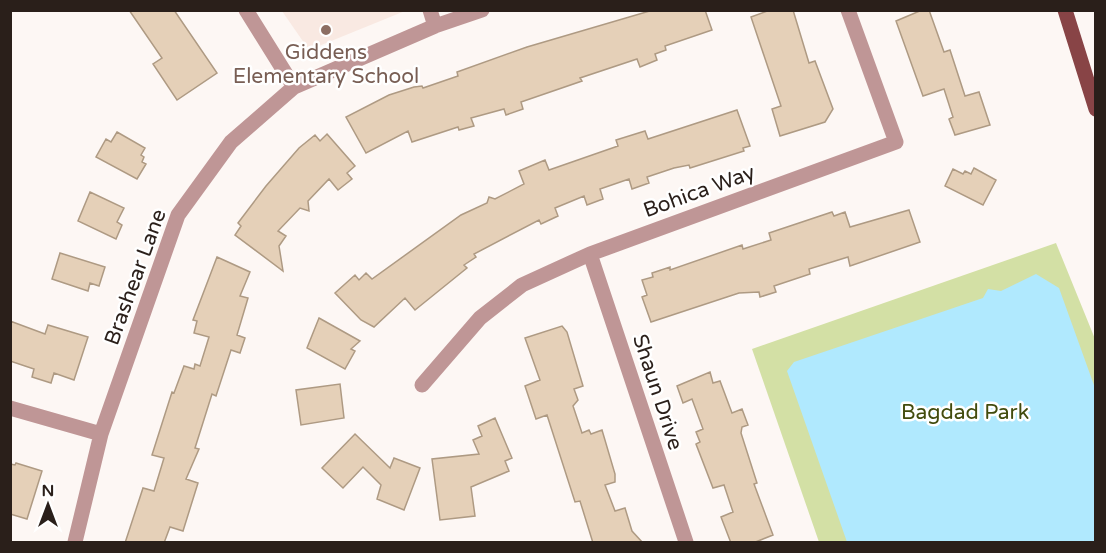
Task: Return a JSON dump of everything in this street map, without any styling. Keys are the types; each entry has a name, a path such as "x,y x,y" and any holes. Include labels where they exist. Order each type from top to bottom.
{"main road":[{"path":"1065,10 1095,108"}],"street":[{"path":"246,10 294,87"},
{"path":"430,10 435,26"},
{"name":"Brashear Lane","path":"75,543 101,434 178,215 231,142 294,87 435,26 482,10"},
{"name":"Bohica Way","path":"422,385 480,318 522,285 590,254 896,142 848,10"},
{"name":"Shaun Drive","path":"590,254 686,543"},
{"path":"10,408 101,434"}],"shaded area":[{"name":"Giddens Elementary School","path":"282,11 405,11 309,50"}],"green space":[{"name":"Bagdad Park","path":"1056,243 1095,339 1095,542 819,542 752,349"}],"water":[{"name":"Bagdad Park","path":"1036,274 1059,288 1095,388 1095,542 847,542 787,371 794,362 983,298 988,289 1001,291"}],"building":[{"path":"129,10 174,10 217,73 177,100 153,64 162,58"},
{"path":"653,10 705,10 712,30 665,46 666,50 655,54 657,60 640,67 637,59 580,78 582,81 521,102 523,109 506,115 504,109 471,118 474,126 459,130 458,127 412,142 408,131 366,153 346,117 389,95 414,87 422,86 423,88 458,76 457,72 527,47"},
{"path":"770,10 793,10 809,63 815,61 833,109 825,122 780,136 772,109 781,106 751,17"},
{"path":"922,10 929,10 944,52 950,50 965,96 979,92 990,125 955,135 949,119 953,117 944,89 923,96 896,21"},
{"path":"737,110 750,146 743,148 744,151 690,168 689,165 674,168 647,177 649,183 632,189 629,179 600,189 603,199 587,205 584,196 555,208 558,216 541,224 539,220 474,254 476,257 464,265 467,268 415,310 405,298 374,327 361,320 335,293 355,275 359,280 366,273 372,279 461,215 487,203 489,197 495,199 524,184 519,171 545,160 549,170 618,146 616,140 645,131 648,139"},
{"path":"117,132 145,148 141,155 144,157 142,162 146,164 137,179 96,157 106,139 111,142"},
{"path":"327,134 355,166 347,173 352,179 338,190 329,179 308,201 309,211 300,208 278,231 286,236 279,246 283,271 235,235 241,226 238,223 299,148 315,135 320,141"},
{"path":"974,168 996,180 983,205 945,186 953,169 963,174 965,171 971,174"},
{"path":"90,192 124,208 117,222 122,225 116,239 78,221"},
{"path":"909,210 920,242 850,266 848,257 809,269 810,274 774,286 776,292 760,297 759,292 739,293 651,322 642,297 647,295 642,280 653,277 652,273 670,267 670,270 742,245 743,249 771,240 769,233 832,212 834,216 845,212 850,227"},
{"path":"60,253 105,267 99,286 90,283 88,291 52,279"},
{"path":"217,257 250,272 240,296 248,298 237,335 245,338 240,353 231,350 216,396 212,394 195,448 199,449 186,479 198,483 183,531 170,527 164,543 125,543 143,488 154,491 164,458 152,455 172,392 174,393 184,366 194,369 195,364 200,366 209,337 194,333 197,321 193,320"},
{"path":"319,318 360,341 351,349 355,351 345,369 307,348"},
{"path":"10,321 45,334 48,325 88,337 74,380 54,373 51,383 32,377 34,369 10,361"},
{"path":"562,326 567,332 583,386 574,389 578,400 573,406 582,433 589,430 591,434 602,430 615,474 615,482 605,485 615,511 625,508 632,531 643,543 593,543 580,501 575,502 547,415 536,419 525,386 540,380 525,338"},
{"path":"710,372 713,383 720,381 732,413 742,409 748,425 742,427 741,433 757,483 754,484 773,535 753,543 731,543 721,517 733,512 724,485 713,488 696,444 700,442 696,432 703,429 692,399 683,403 677,386"},
{"path":"340,384 344,418 301,425 296,390"},
{"path":"495,418 512,458 505,461 509,471 471,487 475,516 440,520 432,459 479,454 473,440 482,436 478,426"},
{"path":"355,434 390,468 394,458 420,468 404,510 377,499 381,485 363,467 343,488 322,468"},
{"path":"16,463 42,471 27,519 10,514 10,464 15,465"}],"place":[{"name":"Giddens Elementary School","path":"326,30"}]}
